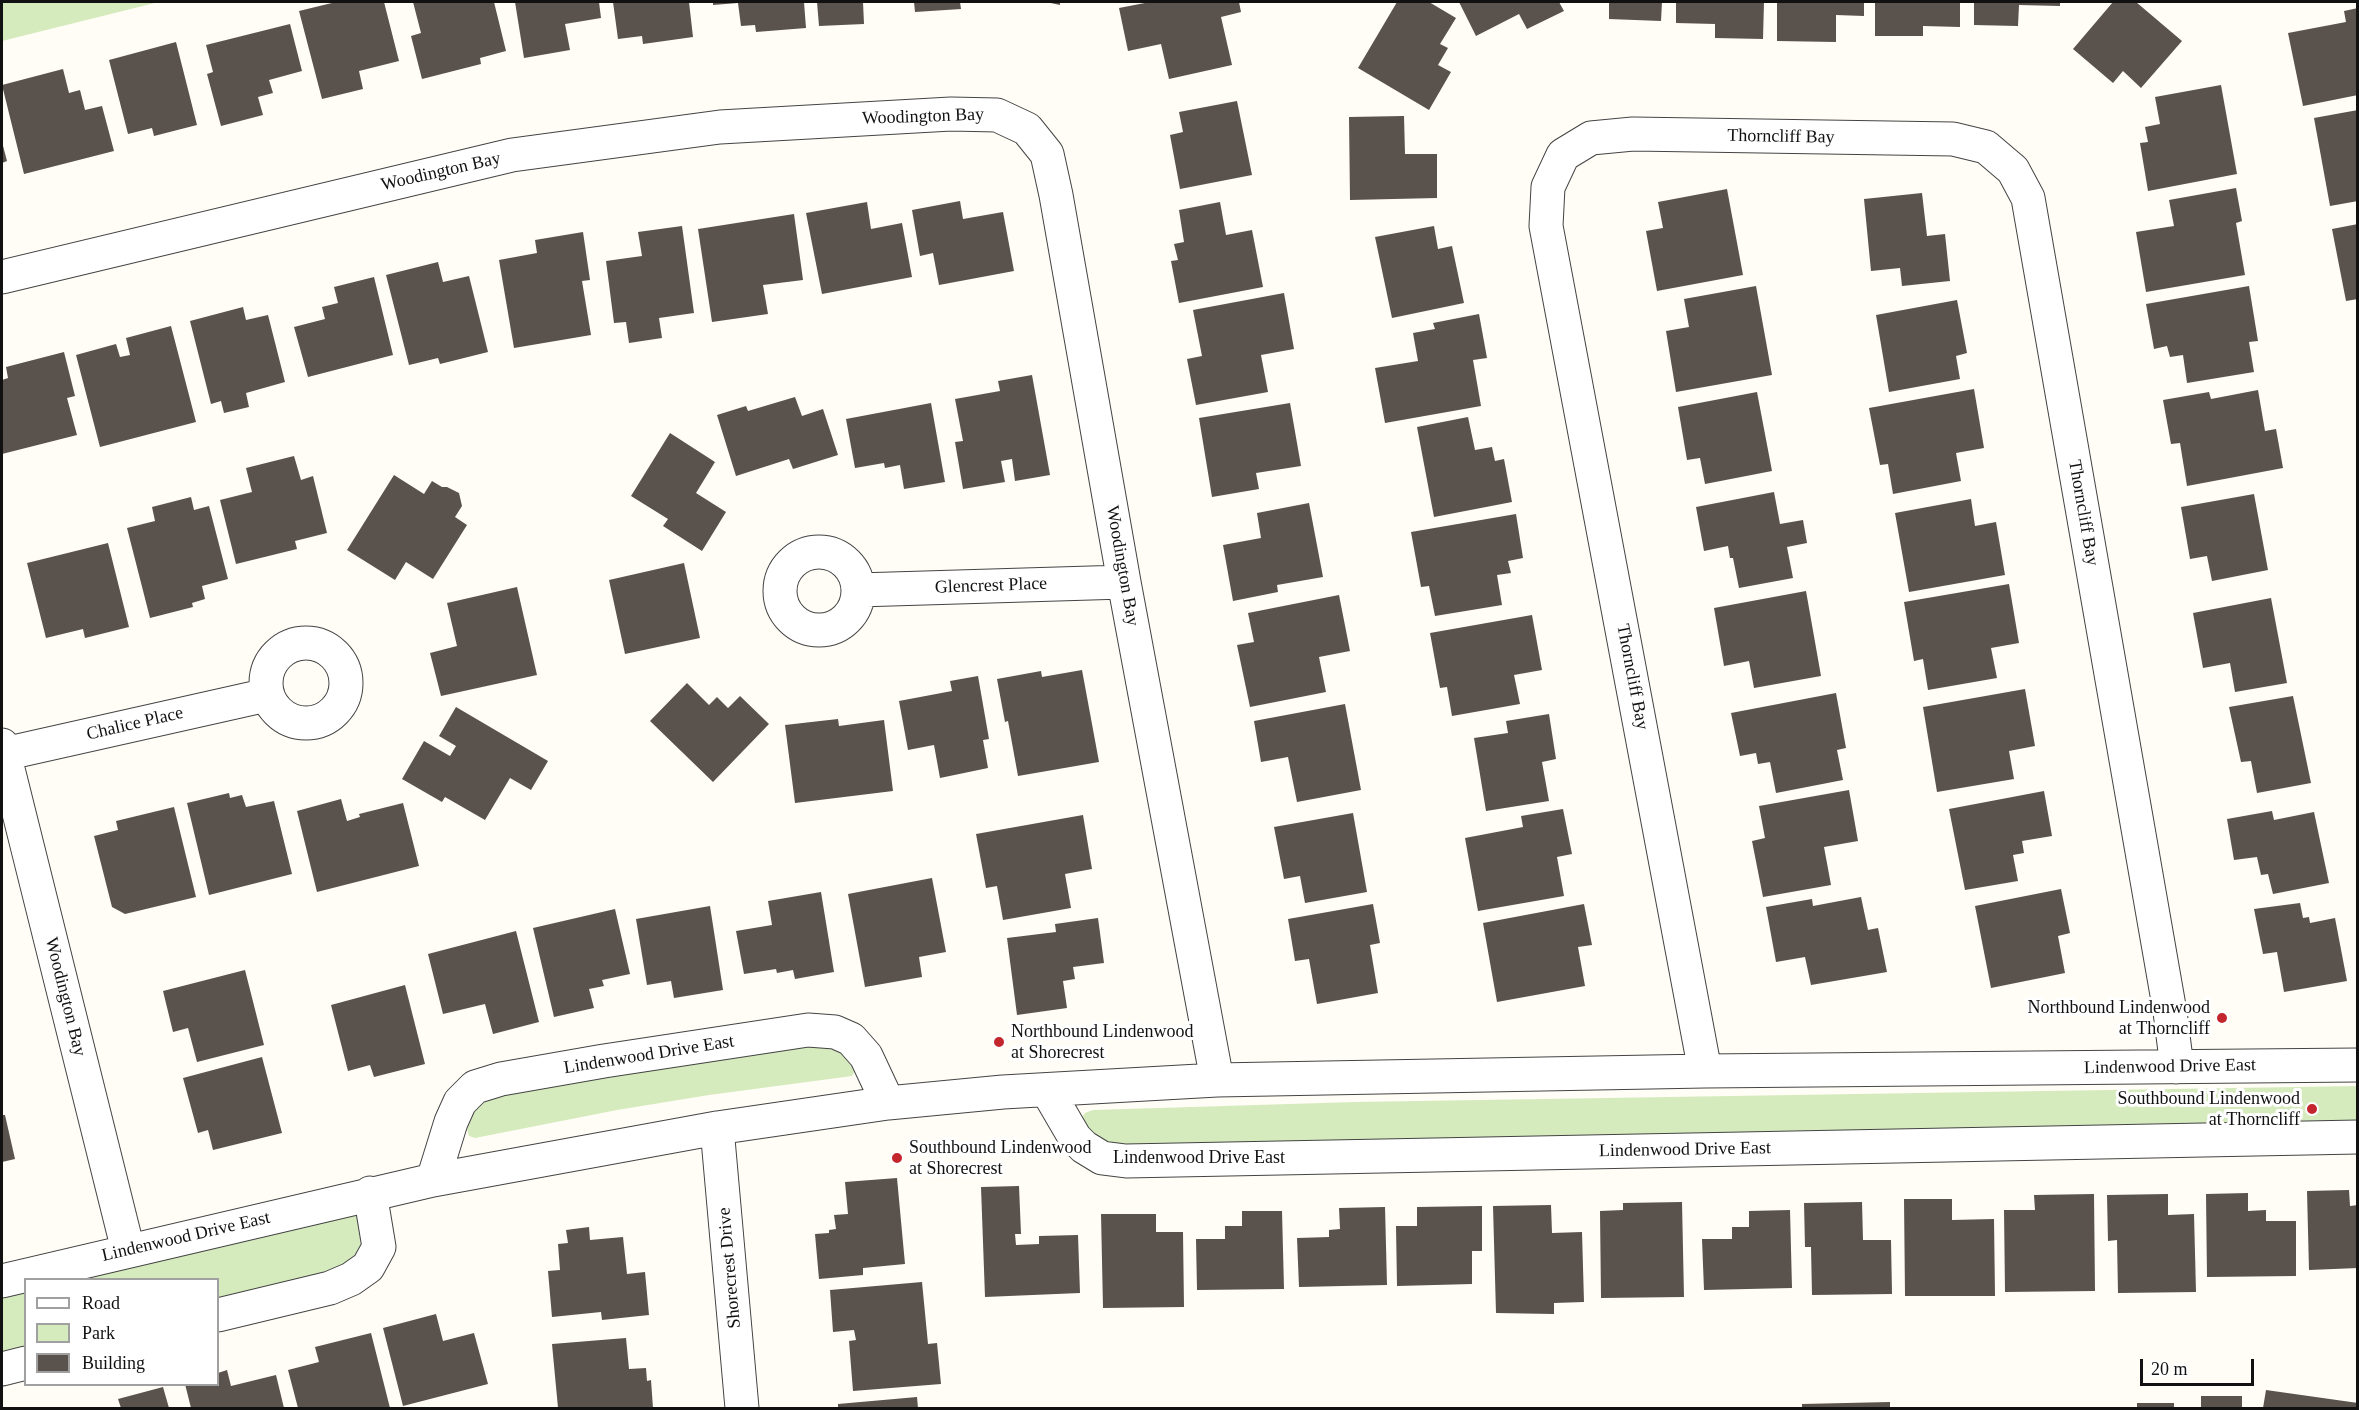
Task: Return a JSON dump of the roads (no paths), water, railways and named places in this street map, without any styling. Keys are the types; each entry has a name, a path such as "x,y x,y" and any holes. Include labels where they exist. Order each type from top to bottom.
{"street":[{"name":"Woodington Bay","path":"2,277 512,155 720,127 951,114 997,115 1027,129 1047,154 1056,195 1124,582 1217,1080"},
{"name":"Thorncliff Bay","path":"1705,1071 1546,226 1548,187 1563,155 1591,138 1634,134 1953,140 1986,147 2013,170 2028,198 2168,1001 2177,1068"},
{"name":"Glencrest Place","path":"858,590 1124,582"},
{"name":"Chalice Place","path":"3,749 267,695"},
{"name":"Woodington Bay","path":"3,749 128,1250"},
{"name":"Lindenwood Drive East","path":"433,1180 455,1112 460,1102 476,1087 501,1079 604,1061 808,1030 835,1032 851,1039 866,1056 888,1103"},
{"name":"Lindenwood Drive East","path":"2,1281 433,1180 717,1128 888,1103 1047,1090 1217,1080 1705,1071 2358,1065"},
{"name":"Lindenwood Drive East","path":"1047,1090 1075,1138 1084,1147 1102,1158 1126,1161 2358,1137"},
{"name":"Shorecrest Drive","path":"717,1128 742,1408"},
{"path":"219,1316 330,1288 351,1279 368,1267 379,1247 370,1193"},
{"path":"2,1369 24,1364"}],"place":[{"name":"Northbound Lindenwood at Thorncliff","path":"2222,1018"},
{"name":"Northbound Lindenwood at Shorecrest","path":"999,1042"},
{"name":"Southbound Lindenwood at Thorncliff","path":"2312,1109"},
{"name":"Southbound Lindenwood at Shorecrest","path":"897,1158"}]}
